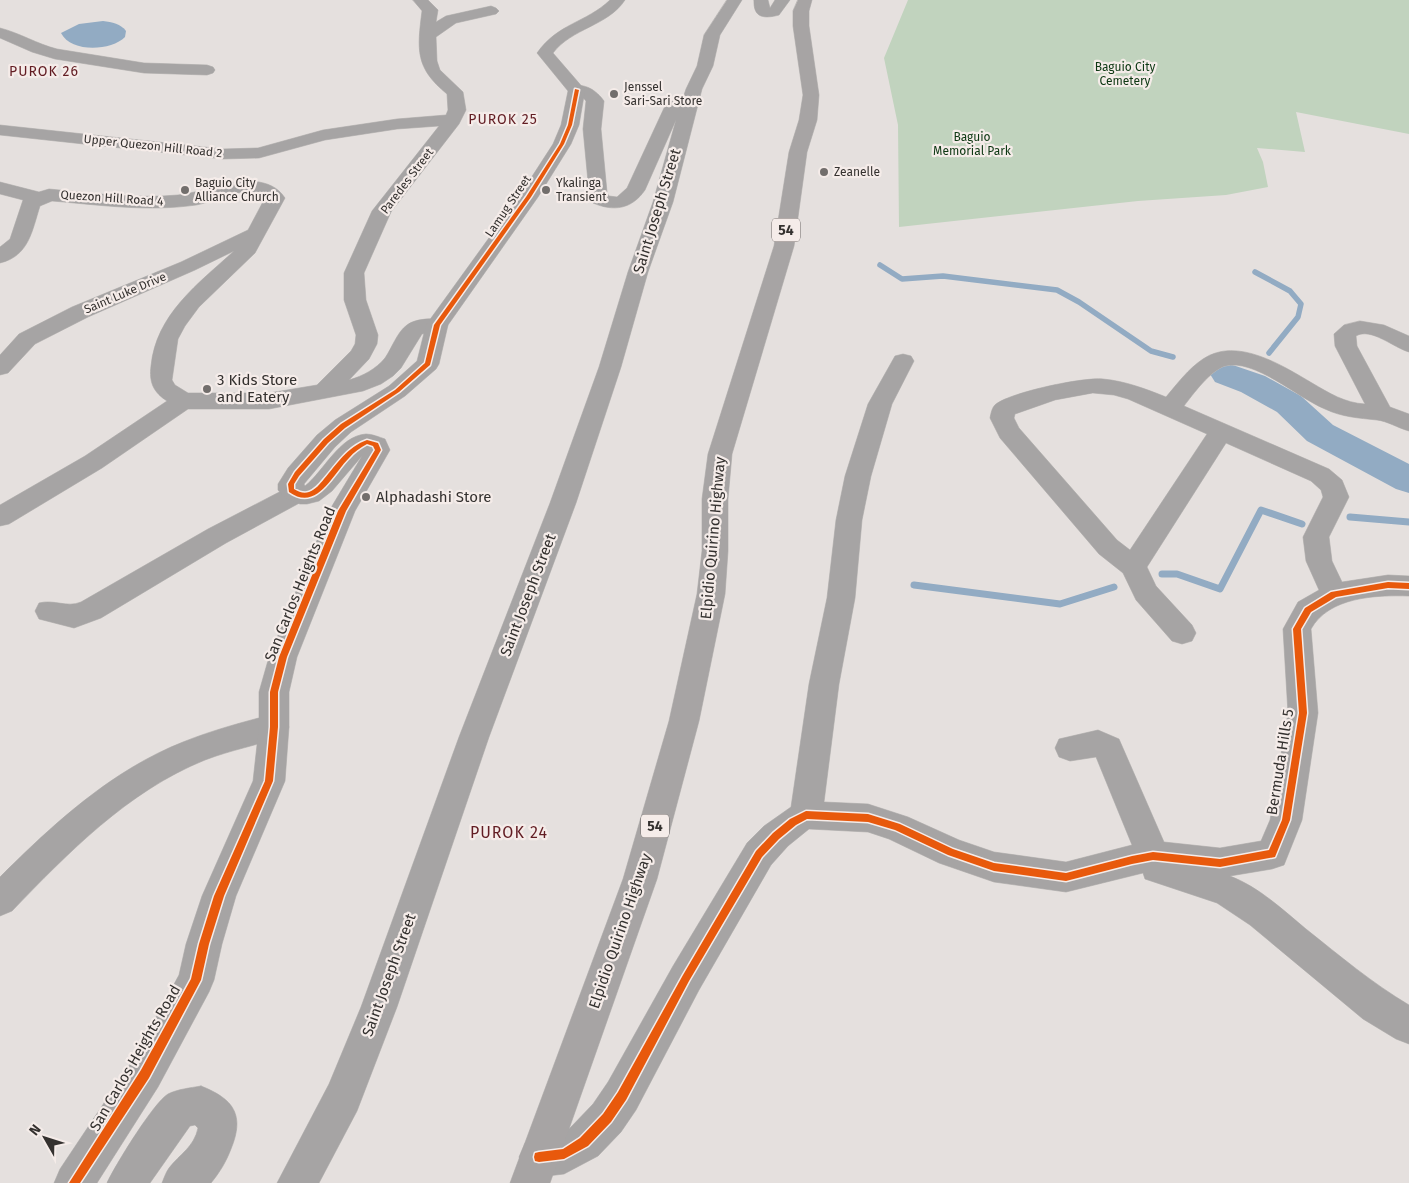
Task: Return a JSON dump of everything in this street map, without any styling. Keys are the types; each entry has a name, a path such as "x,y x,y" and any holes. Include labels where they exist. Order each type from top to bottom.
{"highway":[{"name":"Elpidio Quirino Highway","path":"535,1170 640,879 684,721 711,594 715,551 715,499 720,454 784,246 798,152 808,120 812,95 802,43 801,26 805,0"}],"street":[{"path":"420,0 430,10 428,35 430,66 439,79 455,92 457,110 453,120"},
{"path":"618,0 607,10 556,38 550,43 545,53 577,90 590,94 595,101 592,129 600,199 612,204 621,203 627,200 636,190 672,108 682,96 694,89"},
{"name":"Saint Joseph Street","path":"297,1183 343,1097 375,1016 474,737 563,503 610,367 638,272 663,202 694,89 705,66 712,35 721,18 735,0"},
{"path":"762,0 761,9 768,13 774,12 783,0"},
{"path":"428,35 452,19 491,11"},
{"path":"0,33 55,54 144,68 207,70"},
{"name":"Lamug Street","path":"437,325 523,205 562,144 570,125 577,90"},
{"name":"Upper Quezon Hill Road 2","path":"0,130 223,154 260,153 347,131 397,124 453,120"},
{"name":"Paredes Street","path":"325,391 361,354 366,344 367,335 353,289 354,273 382,211 453,120"},
{"name":"Quezon Hill Road 4","path":"0,257 19,242 31,203 49,194 160,202 197,199 230,189 257,187 271,192 275,198 262,220 260,230 248,249 192,302 167,339 161,380 166,390 183,401"},
{"name":"Quezon Hill Road 4","path":"0,188 38,198"},
{"name":"Saint Luke Drive","path":"0,368 27,339 80,312 188,266 260,230"},
{"path":"0,516 47,491 183,401 269,401 355,386 373,379 385,371 393,363 414,330 437,325 428,364 397,391 343,426 326,441 308,459 291,484 291,490 296,494 218,536 91,610 74,617 49,611"},
{"path":"1380,412 1346,346 1345,334 1352,328 1366,328 1409,344"},
{"path":"1169,408 1207,366 1217,360 1232,358 1248,361 1271,370 1347,410 1380,412 1409,423"},
{"path":"806,815 822,693 841,598 850,520 858,476 880,404 903,361"},
{"path":"1182,633 1146,593 1133,567 1108,547 1010,432 1002,418 1004,410 1016,404 1078,388 1101,386 1119,388 1169,408 1320,475 1333,486 1336,497 1316,537 1319,561 1334,594"},
{"path":"1133,567 1222,432"},
{"name":"San Carlos Heights Road","path":"74,1183 145,1074 196,980 204,944 219,896 269,781 274,727 274,692 283,657 342,511 378,450 376,445 367,442 351,450 315,492 304,496 296,494"},
{"name":"Bermuda Hills 5","path":"1143,858 1220,863 1272,854 1286,820 1303,713 1298,629 1308,610 1334,594 1388,585 1409,586"},
{"path":"0,900 49,849 111,797 194,749 219,740 274,727"},
{"path":"1070,748 1098,743 1108,748 1143,858"},
{"path":"535,1170 584,1142 607,1118 622,1096 691,970 759,854 792,822 806,815 868,818 897,827 951,852 994,866 1057,876 1066,877 1143,858 1227,891 1262,914 1333,974 1376,1006 1409,1026"},
{"path":"127,1183 156,1139 179,1109 201,1105 219,1121 216,1143 205,1160 182,1183"}],"green space":[{"path":"908,0 1409,0 1409,134 1296,112 1305,152 1257,148 1263,162 1268,187 1226,195 1138,201 899,227 898,125 884,58"}],"water":[{"path":"103,21 122,27 126,31 125,37 119,42 110,45 91,48 73,44 61,33 79,24"}],"waterway":[{"path":"880,265 902,279 943,276 1057,290 1079,302 1151,351 1173,357"},
{"path":"1255,272 1290,291 1301,304 1298,317 1269,353"},
{"path":"1227,374 1253,384 1289,404 1320,433 1409,480"},
{"path":"1162,574 1177,574 1220,589 1261,510 1302,524"},
{"path":"1350,517 1409,522"},
{"path":"914,585 1060,604 1114,587"}],"cycle path":[{"path":"74,1183 145,1074 196,980 204,944 219,896 269,781 274,727 274,692 283,657 342,511 378,450 376,445 367,442 352,451 323,485 310,495 300,495 294,492 291,490 291,484 297,474 326,441 343,426 397,391 428,364 437,325 528,197 562,144 570,125 577,90"},
{"path":"539,1157 564,1154 584,1142 607,1118 622,1096 686,978 759,854 776,836 793,822 806,815 868,818 897,827 951,852 994,867 1066,877 1153,856 1220,863 1272,854 1286,820 1303,713 1297,629 1308,610 1334,594 1388,585 1409,586"}],"place":[{"name":"Jenssel Sari-Sari Store","path":"614,94"},
{"name":"Zeanelle","path":"824,172"},
{"name":"Baguio City Alliance Church","path":"185,190"},
{"name":"Ykalinga Transient","path":"546,190"},
{"name":"3 Kids Store and Eatery","path":"207,389"},
{"name":"Alphadashi Store","path":"366,497"}],"district":[{"name":"PUROK 26","path":"44,71"},
{"name":"PUROK 25","path":"503,119"},
{"name":"PUROK 24","path":"509,832"}],"park label":[{"name":"Baguio City Cemetery","path":"1125,74"},
{"name":"Baguio Memorial Park","path":"972,144"}]}
